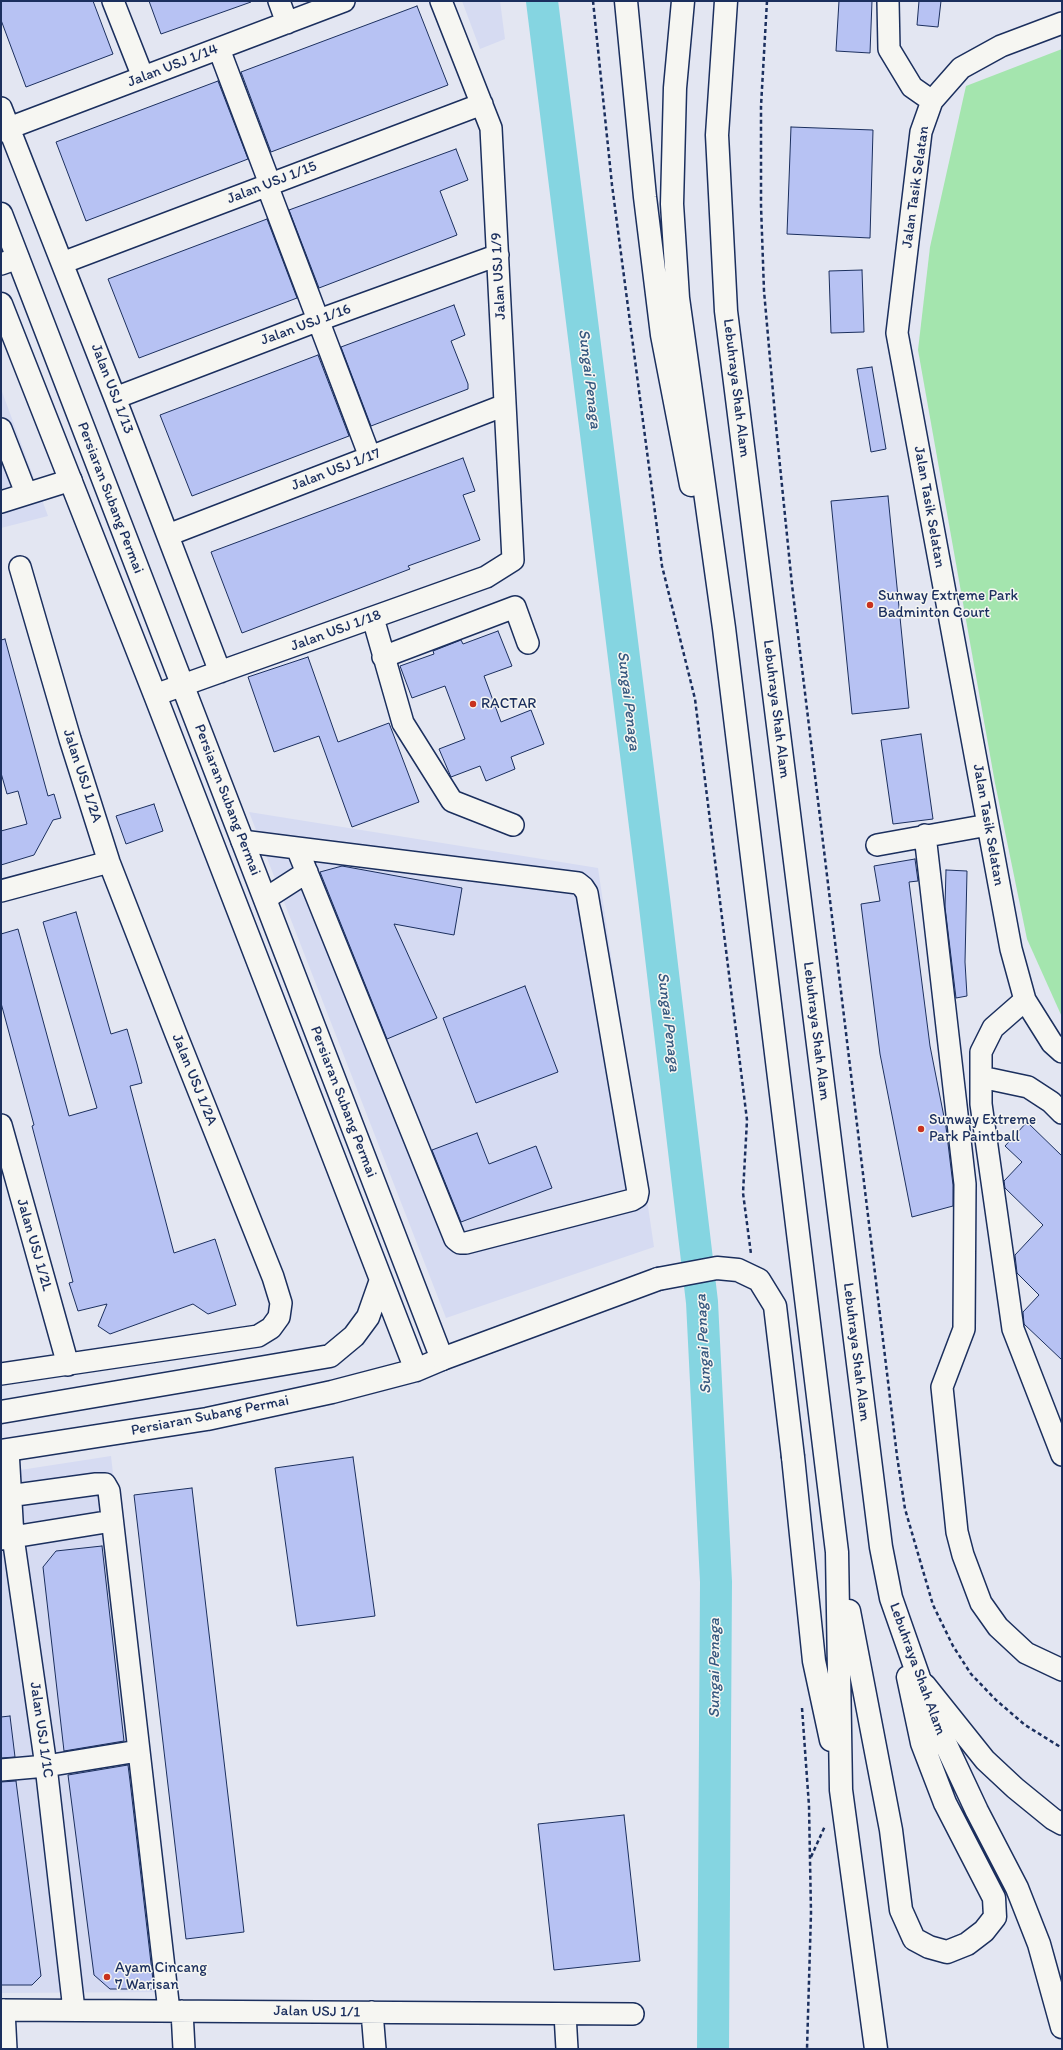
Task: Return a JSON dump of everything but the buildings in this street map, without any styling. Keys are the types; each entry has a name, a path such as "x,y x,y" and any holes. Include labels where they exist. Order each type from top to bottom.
{"main road":[{"path":"626,1 645,196 662,335 682,446 724,628"},
{"path":"683,1 675,88 672,204 678,298 724,628 837,1552 891,1830 901,1910 914,1939 929,1947 947,1952 966,1944 984,1931 995,1917 994,1898 945,1803 922,1743 891,1598"},
{"name":"Lebuhraya Shah Alam","path":"726,1 717,135 726,311 881,1547 891,1598 919,1678 940,1732 977,1811 1018,1888 1039,1944 1062,2027"},
{"name":"Persiaran Subang Permai","path":"1,214 9,261 182,685 442,1359 416,1370 332,1392 207,1419 5,1450"},
{"name":"Persiaran Subang Permai","path":"1,304 155,695 416,1370"},
{"path":"442,1359 658,1279 717,1268 738,1270 759,1280 775,1306 793,1457 814,1661 841,1790 876,2049"},
{"path":"1,1412 330,1356 354,1336 368,1317 381,1280"},
{"path":"837,1552 841,1790"}],"street":[{"path":"113,1 143,77"},
{"path":"279,1 287,23"},
{"name":"Jalan USJ 1/14","path":"5,130 344,1"},
{"name":"Jalan USJ 1/9","path":"441,1 491,128 513,560"},
{"path":"888,1 888,49 912,87 932,101"},
{"name":"Jalan Tasik Selatan","path":"1062,23 1000,46 961,68 932,101 921,132 897,333 1011,949 1025,1000 1052,1043 1062,1052"},
{"path":"219,49 318,320 370,457"},
{"name":"Jalan USJ 1/15","path":"62,263 482,104"},
{"name":"Jalan USJ 1/13","path":"1,108 5,130 62,263 220,672"},
{"name":"Jalan USJ 1/16","path":"115,398 318,320 498,255"},
{"name":"Jalan USJ 1/17","path":"168,535 505,405"},
{"path":"1,429 26,493"},
{"path":"1,502 71,480"},
{"name":"Jalan USJ 1/18","path":"155,695 486,577 513,560"},
{"name":"Jalan USJ 1/2A","path":"1,1374 258,1336 271,1328 279,1317 281,1303 273,1277 109,862 70,739 20,567"},
{"path":"384,657 515,607 528,643"},
{"path":"373,618 402,723 452,801 513,825"},
{"path":"877,844 988,825"},
{"path":"925,835 965,1184 964,1329 942,1387 957,1532 963,1555 981,1603 998,1627 1026,1653 1062,1670"},
{"path":"242,841 578,883 583,887 587,893 638,1192 637,1197 632,1200 466,1243 460,1243 455,1239 297,848"},
{"path":"1,890 109,862"},
{"path":"265,899 307,872"},
{"path":"1025,1000 993,1028 981,1052 981,1104 1013,1329 1062,1455"},
{"path":"981,1077 1028,1087 1051,1102 1062,1113"},
{"name":"Jalan USJ 1/2L","path":"1,1125 68,1365"},
{"name":"Jalan USJ 1/1C","path":"5,1450 7,1538 46,1766 74,2010"},
{"path":"6,1496 105,1484 109,1491 138,1751 175,2011 184,2049"},
{"path":"7,1538 112,1521"},
{"path":"919,1678 985,1760 1020,1793 1053,1819 1062,1824"},
{"path":"1,1770 46,1766 138,1751"},
{"path":"2,2010 6,2049"},
{"name":"Jalan USJ 1/1","path":"2,2010 633,2014"},
{"path":"372,2012 374,2049"},
{"path":"565,2014 567,2049"}],"path":[{"path":"593,1 612,185 662,566 695,699 747,1120 743,1193 752,1259"},
{"path":"767,1 761,106 761,206 764,291 776,426 792,585 896,1448 905,1509 933,1605 953,1646 971,1674 996,1700 1025,1725 1062,1748"},
{"path":"802,1704 809,1806 811,1913 807,2049"}],"shaded area":[{"path":"462,1 500,1 505,39 480,49"},
{"path":"1,389 48,516 1,528"},
{"path":"249,812 598,868 654,1247 446,1318"},
{"path":"111,1456 172,1992 1,1993 1,1473"}],"green space":[{"path":"1062,49 1062,1017 1027,939 995,783 918,350 930,247 966,86"}],"waterway":[{"name":"Sungai Penaga","path":"542,1 654,898 702,1302 716,1582 713,2049"}],"place":[{"name":"Sunway Extreme Park Badminton Court","path":"870,605"},
{"name":"RACTAR","path":"473,704"},
{"name":"Sunway Extreme Park Paintball","path":"921,1129"},
{"name":"Ayam Cincang 7 Warisan","path":"107,1977"}]}
